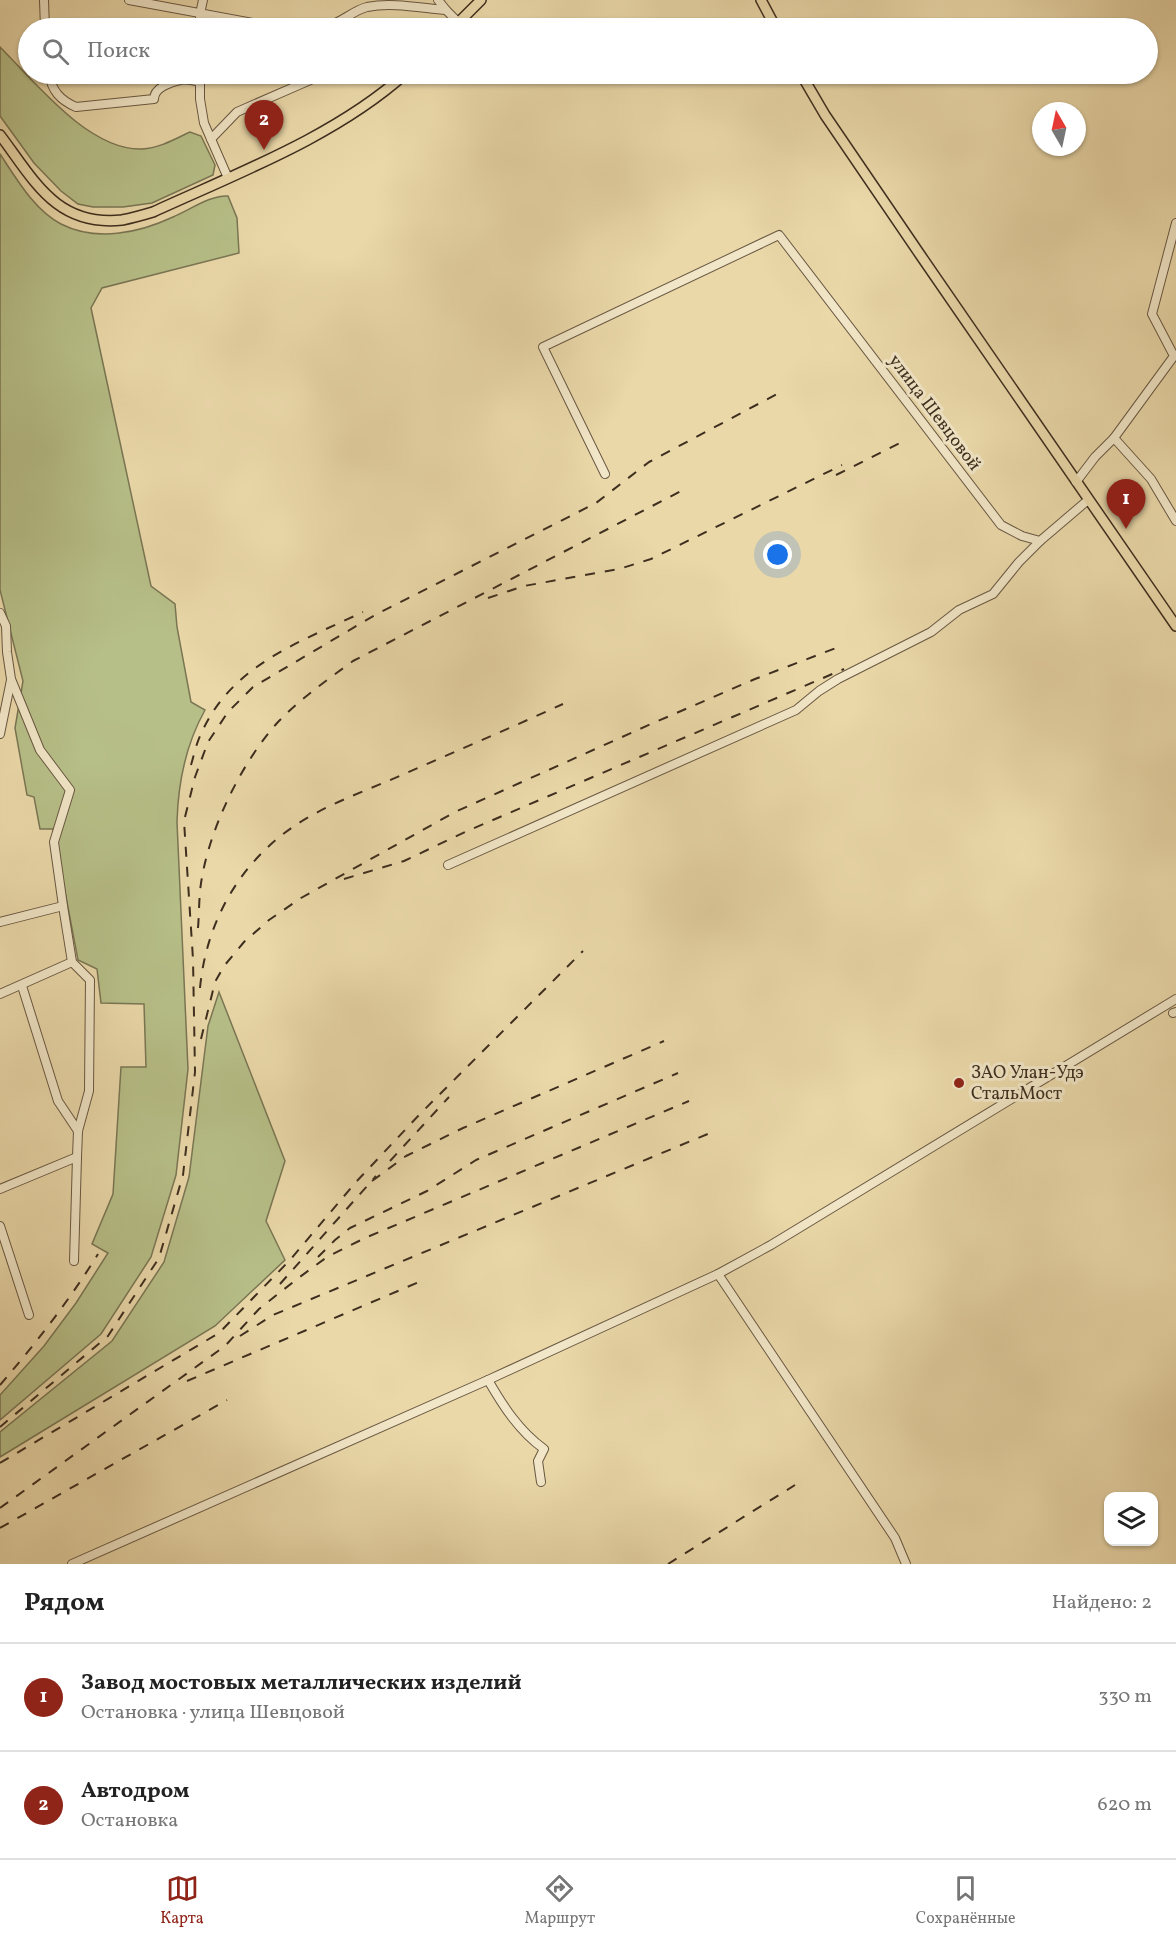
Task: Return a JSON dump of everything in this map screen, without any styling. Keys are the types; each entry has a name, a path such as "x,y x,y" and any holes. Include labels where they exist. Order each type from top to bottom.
{"main road":[{"path":"464,18 481,0"},
{"path":"761,0 771,18"},
{"path":"0,135 40,188 55,203 75,215 96,220 122,220 153,212 338,124 394,84"},
{"path":"807,84 838,134 1176,626"}],"street":[{"path":"44,0 45,18"},
{"path":"129,0 223,18"},
{"path":"200,18 203,0"},
{"path":"438,0 451,18"},
{"path":"446,10 450,0"},
{"path":"345,18 365,4 446,10"},
{"path":"51,84 56,94 65,102 76,107 154,99 157,90 170,84"},
{"path":"200,84 204,123 228,178"},
{"path":"211,139 230,122 237,112 301,84"},
{"path":"1077,482 1095,457 1114,438 1175,355 1152,314 1176,223"},
{"name":"улица Шевцовой","path":"605,474 543,347 779,236 1001,525 1022,536 1040,541"},
{"path":"1114,438 1151,479 1176,521"},
{"path":"448,865 796,710 838,679 931,632 959,610 993,594 1018,562 1088,500"},
{"path":"0,612 6,626 11,680 40,750 70,790 54,842 72,962 90,980 89,1091 78,1131 74,1261"},
{"path":"0,734 11,680"},
{"path":"0,922 63,906"},
{"path":"0,994 72,962"},
{"path":"22,986 58,1101 78,1131"},
{"path":"72,1564 488,1380 718,1274 771,1245 1176,999"},
{"path":"0,1189 77,1157"},
{"path":"0,1226 29,1315"},
{"path":"718,1274 895,1538 906,1564"},
{"path":"488,1380 505,1408 528,1437 544,1449 538,1461 541,1482"}],"green space":[{"path":"0,47 18,66 18,84 35,84 64,112 102,139 122,147 142,149 161,145 190,132 201,136 215,165 213,175 152,203 123,207 93,207 78,204 61,191 34,163 0,116"},
{"path":"0,154 26,193 42,211 61,224 88,233 132,231 160,223 207,200 228,196 237,218 239,253 102,288 91,308 151,586 175,604 191,702 205,710 198,723 184,764 177,822 188,1069 176,1175 151,1257 101,1334 0,1420 0,1395 44,1346 76,1303 108,1253 92,1244 113,1194 121,1067 146,1067 144,1004 101,1003 97,969 78,960 53,829 40,829 34,797 27,795 15,728 23,681 0,590"},
{"path":"219,992 285,1161 266,1221 285,1260 215,1326 0,1457 0,1432 112,1341 164,1262 189,1177 208,1026"}],"railway":[{"path":"0,1427 108,1336 159,1258 183,1175 195,1072 193,959 184,821 195,777 208,742 228,712 253,687 375,615 596,503 649,462 777,394"},
{"path":"836,475 902,442"},
{"path":"488,598 524,586 619,569 651,559 842,465"},
{"path":"198,928 200,891 209,847 227,801 238,779 264,739 295,705 353,661 685,489"},
{"path":"191,765 199,738 214,710 230,690 249,673 292,646 363,612"},
{"path":"201,1039 215,982 224,966 244,942 269,920 301,898 455,812 755,679 836,648"},
{"path":"344,879 404,861 465,832 844,669"},
{"path":"200,988 204,960 222,909 252,864 292,827 337,802 563,704"},
{"path":"0,1463 219,1333 290,1260 356,1182 420,1114 583,951"},
{"path":"372,1181 406,1156 463,1128 664,1041"},
{"path":"318,1257 350,1228 427,1191 476,1160 678,1073"},
{"path":"390,1161 449,1097"},
{"path":"0,1508 225,1346 259,1309 327,1257 365,1238 689,1101"},
{"path":"240,1336 273,1315 710,1133"},
{"path":"280,1284 376,1176"},
{"path":"0,1385 52,1321 98,1254"},
{"path":"187,1381 426,1279"},
{"path":"0,1528 227,1400"},
{"path":"668,1564 795,1485"}],"place":[{"name":"Автодром","path":"264,150"},
{"name":"Завод мостовых металлических изделий","path":"1126,529"},
{"name":"ЗАО Улан-Удэ СтальМост","path":"959,1083"}]}
